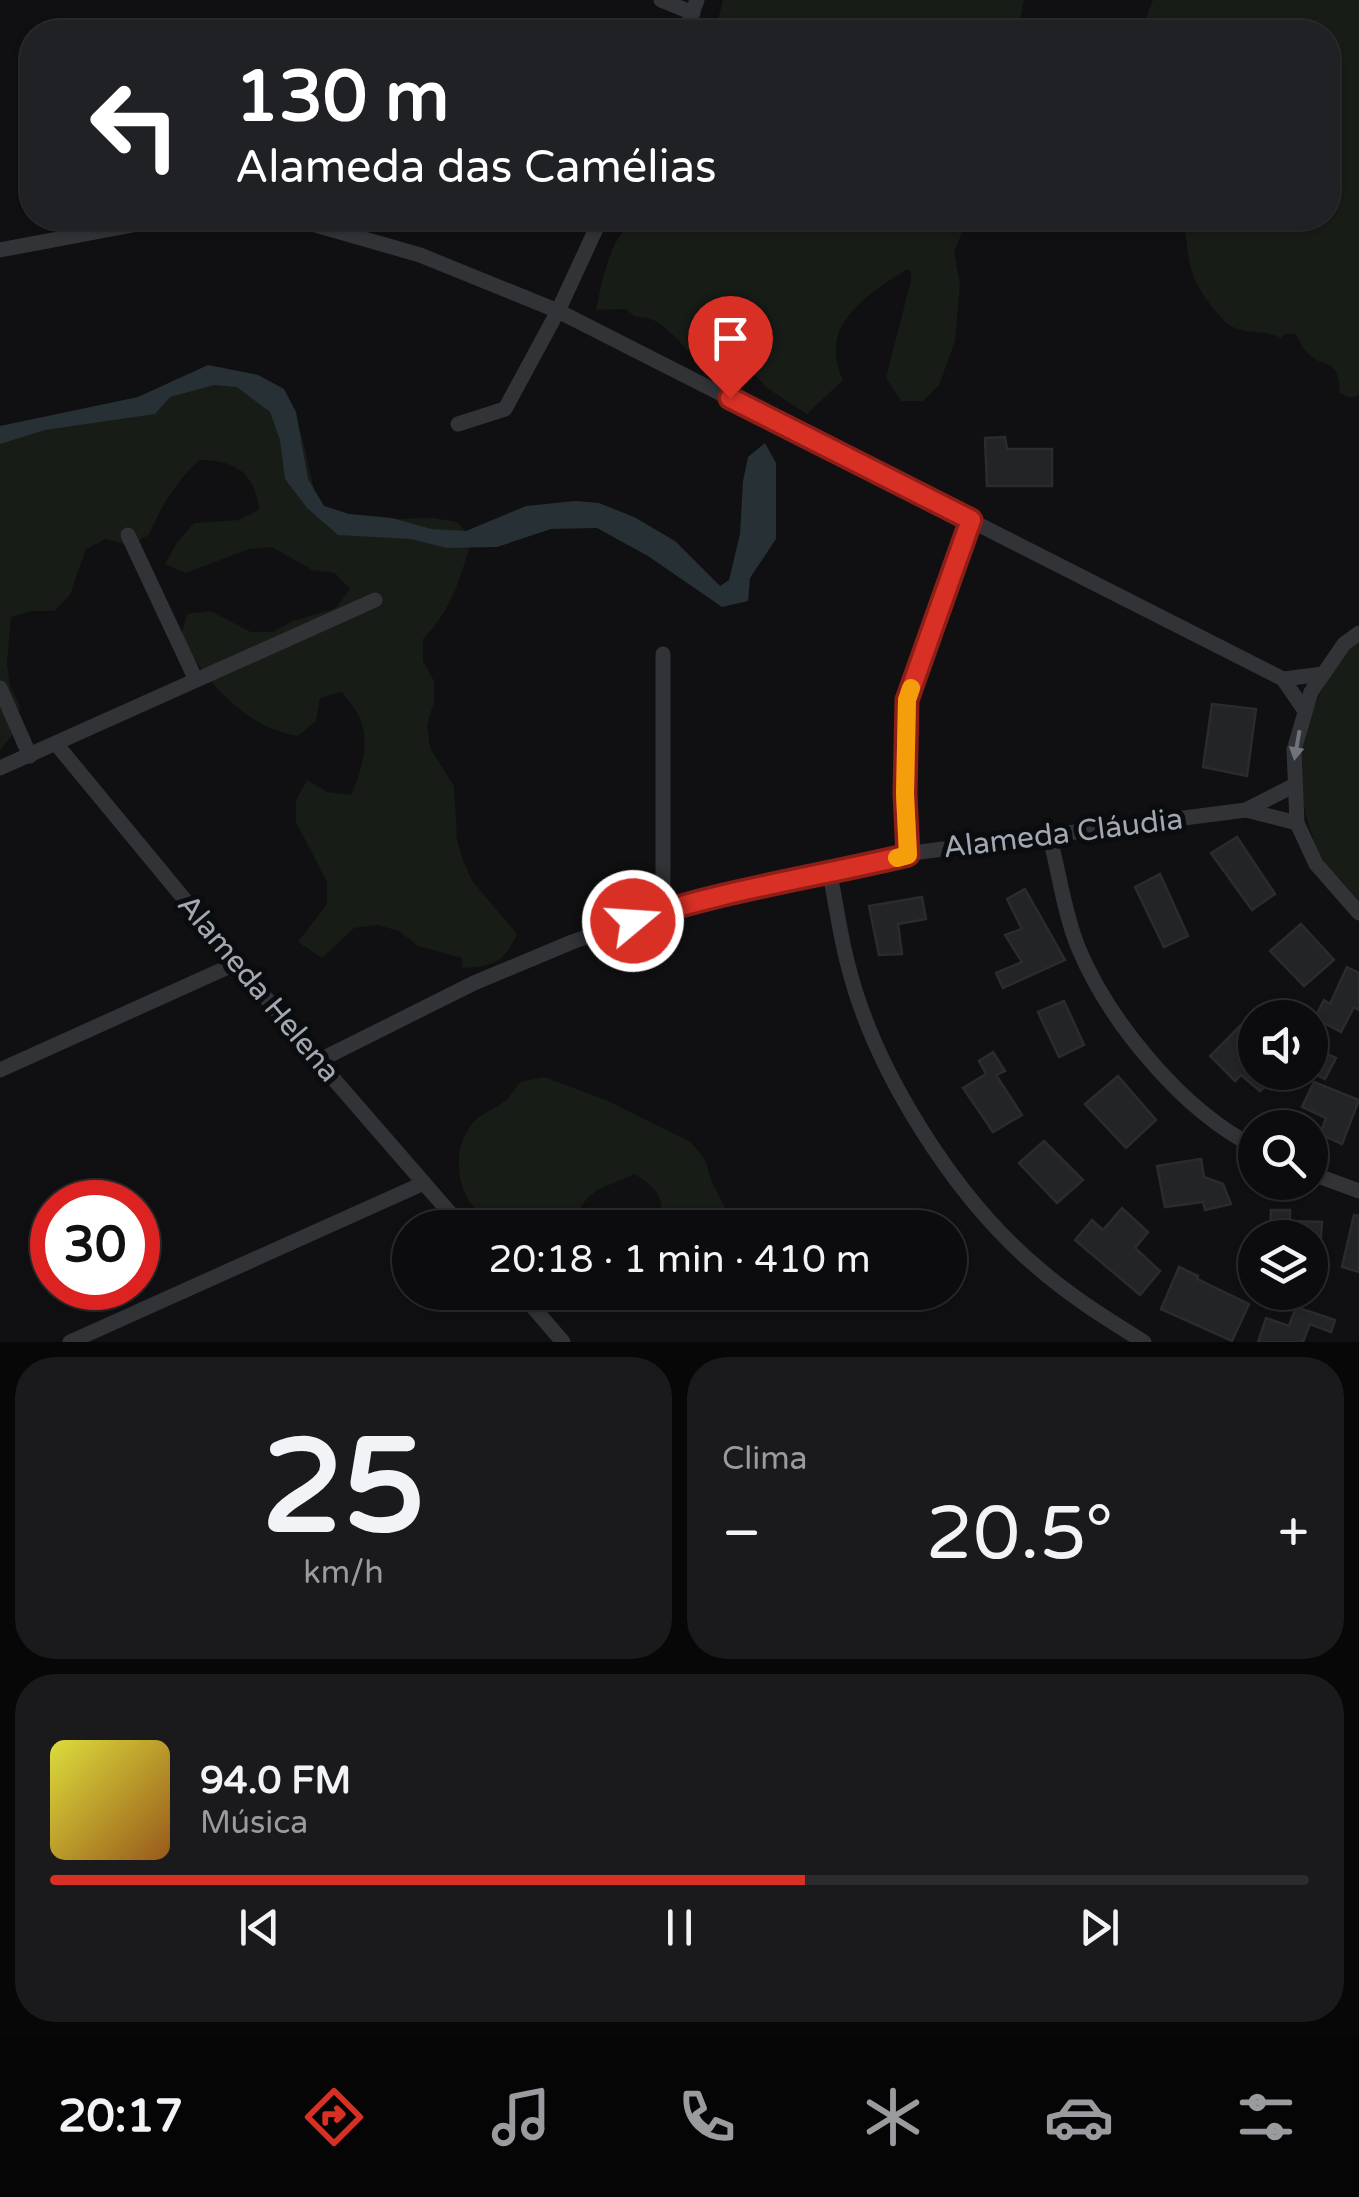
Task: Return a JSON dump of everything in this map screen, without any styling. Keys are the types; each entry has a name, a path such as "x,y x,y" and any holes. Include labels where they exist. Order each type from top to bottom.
{"street":[{"path":"661,0 695,7"},
{"path":"0,250 106,230"},
{"path":"333,230 420,255 558,311 1282,678 1305,712"},
{"path":"458,424 506,409 558,311 595,230"},
{"path":"908,855 907,700 971,520"},
{"path":"128,535 196,680"},
{"path":"0,768 376,600"},
{"path":"1359,633 1344,644 1310,692 1294,750 1297,823 1316,864 1359,913"},
{"path":"663,654 664,910"},
{"path":"1282,678 1323,674"},
{"path":"0,688 30,756"},
{"name":"Alameda Helena","path":"57,745 318,1061 447,1210"},
{"path":"1246,810 1295,785"},
{"path":"1246,810 1297,823"},
{"name":"Alameda Cláudia","path":"318,1061 474,983 572,942 664,910 908,855 1246,810"},
{"path":"1050,835 1077,946 1117,1015 1154,1064 1189,1099 1238,1138"},
{"path":"830,874 848,968 858,996 885,1063 937,1152 991,1224 1036,1267 1144,1342"},
{"path":"0,1070 237,964"},
{"path":"1328,1180 1359,1191"},
{"path":"70,1342 424,1183"},
{"path":"535,1310 563,1342"}],"shaded area":[{"path":"723,0 1024,0 1020,20 718,20"},
{"path":"1153,0 1359,0 1359,395 1351,398 1340,393 1336,372 1311,357 1296,334 1284,334 1281,338 1241,330 1223,319 1195,279 1186,230 1340,230 1340,20 1145,20"},
{"path":"624,230 963,230 954,252 960,285 955,341 939,385 923,401 901,401 886,378 911,280 907,269 850,314 836,343 843,380 807,414 767,388 754,374 732,375 714,370 651,319 636,317 625,309 596,310 608,261"},
{"path":"208,365 258,375 284,389 296,412 308,479 324,506 349,514 392,518 431,529 466,531 526,506 599,503 634,517 675,541 720,586 729,580 740,534 748,457 765,443 776,463 776,539 750,578 748,601 722,607 648,556 597,528 551,529 497,547 447,548 411,539 338,535 307,508 285,479 280,440 270,412 237,387 214,385 170,397 155,414 45,430 0,444 0,426 138,397"},
{"path":"223,367 262,390 295,420 321,505 364,520 433,518 457,522 472,538 448,604 423,639 423,661 434,681 434,702 427,725 430,748 454,786 457,840 463,861 473,882 517,934 497,961 463,968 462,958 418,946 399,931 377,925 354,928 322,958 298,942 327,904 327,882 296,822 296,800 307,780 327,792 351,795 364,754 359,716 341,692 320,698 316,721 298,736 261,723 244,713 215,685 181,636 187,614 210,611 251,632 273,632 293,621 336,608 350,589 335,573 312,570 272,547 249,549 186,573 165,564 194,523 239,520 259,510 248,478 233,466 199,460 170,495 149,535 129,545 106,539 86,549 70,595 54,611 32,611 11,617 7,663 10,686 20,706 17,729 0,750 0,432 146,409 200,370"},
{"path":"1359,641 1359,906 1320,856 1305,809 1302,761 1311,715 1321,692 1342,658"},
{"path":"544,1077 608,1101 691,1142 705,1160 726,1210 662,1210 658,1195 634,1174 595,1192 580,1210 477,1210 469,1201 459,1172 462,1142 477,1119 508,1098 520,1082"}],"building":[{"path":"1005,437 1007,449 1052,449 1052,486 987,486 985,438"},
{"path":"1212,704 1256,709 1247,776 1203,767"},
{"path":"1237,837 1275,894 1252,910 1211,853"},
{"path":"1160,874 1188,936 1164,947 1135,887"},
{"path":"1025,889 1065,960 1003,988 996,973 1022,962 1005,935 1022,929 1007,899"},
{"path":"922,897 926,919 898,924 902,954 879,955 869,906"},
{"path":"1301,924 1334,960 1304,986 1270,951"},
{"path":"1347,967 1359,973 1359,1010 1354,1007 1341,1032 1328,1025 1330,1004"},
{"path":"1064,1001 1084,1045 1059,1057 1038,1012"},
{"path":"1238,1028 1235,1081 1210,1056"},
{"path":"993,1052 1005,1071 996,1075 1022,1115 993,1132 963,1088 986,1074 979,1061"},
{"path":"1328,1054 1336,1058 1328,1073"},
{"path":"1118,1076 1156,1120 1126,1148 1085,1104"},
{"path":"1328,1088 1359,1100 1342,1144 1328,1138 1328,1110 1302,1107 1310,1090"},
{"path":"1044,1141 1083,1180 1057,1203 1019,1163"},
{"path":"1201,1159 1204,1177 1223,1184 1231,1204 1205,1210 1203,1202 1165,1207 1157,1166"},
{"path":"1122,1208 1148,1232 1135,1248 1160,1271 1140,1295 1075,1240 1092,1220 1103,1230"},
{"path":"1271,1210 1290,1210 1290,1220 1271,1220"},
{"path":"1354,1215 1359,1216 1359,1272 1342,1267"},
{"path":"1179,1267 1238,1299 1238,1310 1246,1310 1232,1341 1161,1309"},
{"path":"1295,1310 1335,1320 1331,1332 1310,1324 1303,1342 1258,1342 1266,1318 1289,1326"}],"slow traffic":[{"path":"897,858 908,855 905,794 907,700 911,688"}],"route":[{"path":"633,921 718,896 908,855 907,700 971,520 730,398"}]}
